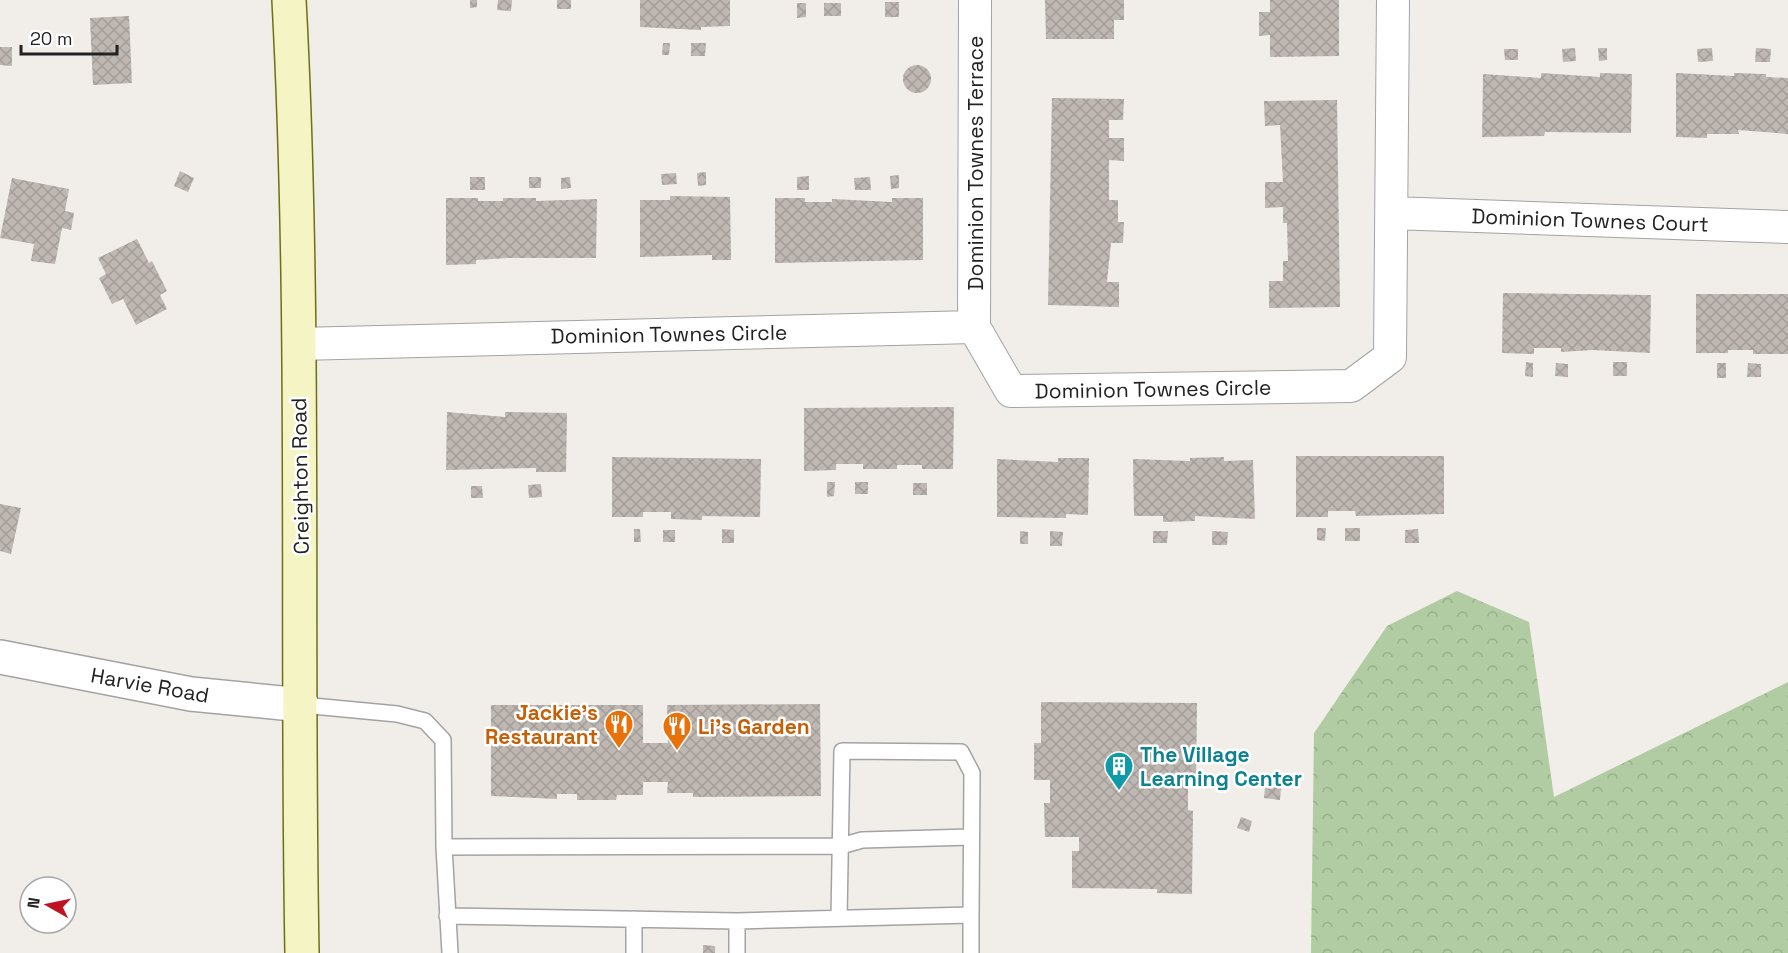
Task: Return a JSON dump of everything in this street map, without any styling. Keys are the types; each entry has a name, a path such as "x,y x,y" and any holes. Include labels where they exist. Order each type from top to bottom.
{"main road":[{"name":"Creighton Road","path":"289,0 296,115 302,953"}],"street":[{"name":"Dominion Townes Terrace","path":"974,327 975,0"},
{"name":"Dominion Townes Circle","path":"299,344 974,327 1011,391 1351,386 1390,357 1393,0"},
{"name":"Dominion Townes Court","path":"1392,213 1788,227"},
{"name":"Harvie Road","path":"0,657 191,694 302,705"}],"lane":[{"path":"302,705 397,714 425,720 443,740 444,847 450,953"},
{"path":"839,918 842,751 961,752 972,773 971,953"},
{"path":"444,847 841,846 862,840 971,837"},
{"path":"447,916 738,921 970,915"},
{"path":"634,920 634,953"},
{"path":"737,953 738,921"}],"green space":[{"path":"1457,591 1529,622 1554,797 1788,682 1788,953 1311,953 1314,733 1387,626"}],"building":[{"path":"470,0 477,0 477,7 470,8"},
{"path":"498,0 512,0 511,11 497,10"},
{"path":"557,0 571,0 571,9 557,9"},
{"path":"640,0 730,0 730,26 701,27 701,30 640,27"},
{"path":"1045,0 1124,0 1124,20 1114,20 1114,39 1046,39"},
{"path":"1270,0 1339,0 1339,56 1270,57 1270,35 1259,36 1259,12 1270,12"},
{"path":"885,2 899,2 899,17 885,17"},
{"path":"797,3 806,3 806,17 797,18"},
{"path":"824,3 841,3 841,16 824,16"},
{"path":"129,16 132,83 93,85 90,18"},
{"path":"663,43 670,43 669,55 662,55"},
{"path":"691,43 706,43 705,56 691,56"},
{"path":"0,47 12,47 12,66 0,65"},
{"path":"1575,48 1576,61 1563,62 1562,49"},
{"path":"1598,48 1607,48 1607,60 1599,61"},
{"path":"1712,48 1713,61 1698,62 1697,49"},
{"path":"1756,48 1771,49 1770,62 1755,62"},
{"path":"1504,49 1518,49 1518,60 1505,60"},
{"path":"917,65 927,69 931,79 927,89 917,93 907,89 903,79 907,69"},
{"path":"1541,73 1600,77 1600,73 1632,74 1631,133 1545,132 1544,136 1482,137 1483,74 1541,78"},
{"path":"1676,73 1734,76 1734,73 1766,74 1766,77 1788,78 1788,134 1738,130 1739,134 1707,134 1707,138 1676,137"},
{"path":"1052,98 1124,99 1123,120 1109,120 1109,138 1124,138 1124,161 1109,160 1109,200 1118,200 1118,222 1124,222 1123,243 1111,243 1107,282 1119,282 1119,307 1048,305"},
{"path":"1337,100 1340,307 1269,308 1269,281 1283,281 1283,261 1288,261 1287,223 1283,223 1283,207 1265,208 1265,182 1283,182 1280,125 1265,126 1264,101"},
{"path":"180,171 194,178 188,192 174,186"},
{"path":"706,172 706,185 698,186 697,173"},
{"path":"676,173 677,184 662,185 661,174"},
{"path":"899,175 899,188 891,189 890,176"},
{"path":"809,176 809,190 797,190 797,177"},
{"path":"470,177 485,177 485,190 470,190"},
{"path":"529,177 541,177 541,188 529,188"},
{"path":"570,177 571,188 561,189 561,178"},
{"path":"870,177 871,190 855,190 854,178"},
{"path":"12,178 69,189 65,211 74,213 71,230 62,228 55,264 31,261 34,244 0,238"},
{"path":"670,196 730,197 731,260 712,260 712,255 640,257 640,200 670,200"},
{"path":"446,198 478,198 478,201 503,201 503,198 536,198 536,201 597,199 596,258 508,258 476,260 476,264 446,265"},
{"path":"775,198 805,198 805,202 832,202 832,199 892,202 892,198 923,198 923,260 775,263"},
{"path":"137,239 149,263 152,261 167,291 160,295 167,309 136,325 123,299 112,304 99,278 106,274 98,258"},
{"path":"1503,293 1651,295 1650,353 1593,350 1561,352 1561,348 1534,348 1534,354 1502,353"},
{"path":"1696,294 1788,294 1788,354 1753,354 1753,350 1696,353"},
{"path":"1526,362 1533,363 1533,377 1525,376"},
{"path":"1613,362 1627,362 1627,376 1613,376"},
{"path":"1556,363 1568,364 1568,377 1555,376"},
{"path":"1717,363 1726,363 1726,378 1717,378"},
{"path":"1748,363 1761,364 1761,377 1747,377"},
{"path":"954,407 953,469 922,469 922,465 897,465 897,469 863,469 863,464 836,464 836,470 804,471 804,408"},
{"path":"447,412 505,417 505,412 567,413 566,472 536,472 536,468 446,470"},
{"path":"1296,456 1444,456 1444,514 1356,516 1355,511 1328,511 1328,517 1296,517"},
{"path":"612,457 761,459 760,517 702,516 702,520 671,519 671,512 643,512 643,517 612,517"},
{"path":"1224,457 1224,461 1253,460 1255,519 1195,516 1195,521 1163,522 1163,516 1134,516 1133,459 1190,461 1190,458"},
{"path":"1058,458 1089,458 1088,515 1066,514 1066,518 997,517 997,459 1058,462"},
{"path":"827,482 835,482 834,496 827,497"},
{"path":"855,482 868,482 868,494 855,494"},
{"path":"913,483 927,483 927,495 913,495"},
{"path":"541,484 542,497 529,498 528,485"},
{"path":"471,486 482,486 483,498 471,498"},
{"path":"0,504 21,508 11,554 0,551"},
{"path":"1317,528 1326,528 1325,541 1317,540"},
{"path":"1345,528 1360,528 1360,541 1345,541"},
{"path":"634,529 640,529 641,542 634,542"},
{"path":"722,529 734,530 734,543 722,543"},
{"path":"1418,529 1419,543 1405,543 1405,530"},
{"path":"663,530 675,530 675,542 663,542"},
{"path":"1020,531 1028,532 1028,544 1020,544"},
{"path":"1050,531 1063,532 1062,546 1050,546"},
{"path":"1153,531 1168,531 1167,543 1153,543"},
{"path":"1212,531 1228,532 1227,545 1212,545"},
{"name":"The Village Learning Center","path":"1041,702 1197,703 1196,780 1188,780 1188,810 1193,811 1192,894 1157,893 1157,889 1072,888 1072,851 1079,851 1079,837 1045,837 1044,803 1050,803 1050,780 1034,780 1034,743 1041,743"},
{"path":"820,704 821,796 693,797 693,793 667,793 668,782 643,782 643,795 617,795 616,800 577,800 577,794 557,794 557,799 491,796 491,705 643,705 643,743 668,743 667,705"},
{"path":"1265,786 1281,788 1280,800 1264,798"},
{"path":"1241,817 1252,821 1249,832 1237,828"},
{"path":"703,945 715,946 715,953 703,953"}],"place":[{"name":"Jackie's Restaurant","path":"619,750"},
{"name":"Li's Garden","path":"677,752"},
{"name":"The Village Learning Center","path":"1119,792"}]}
